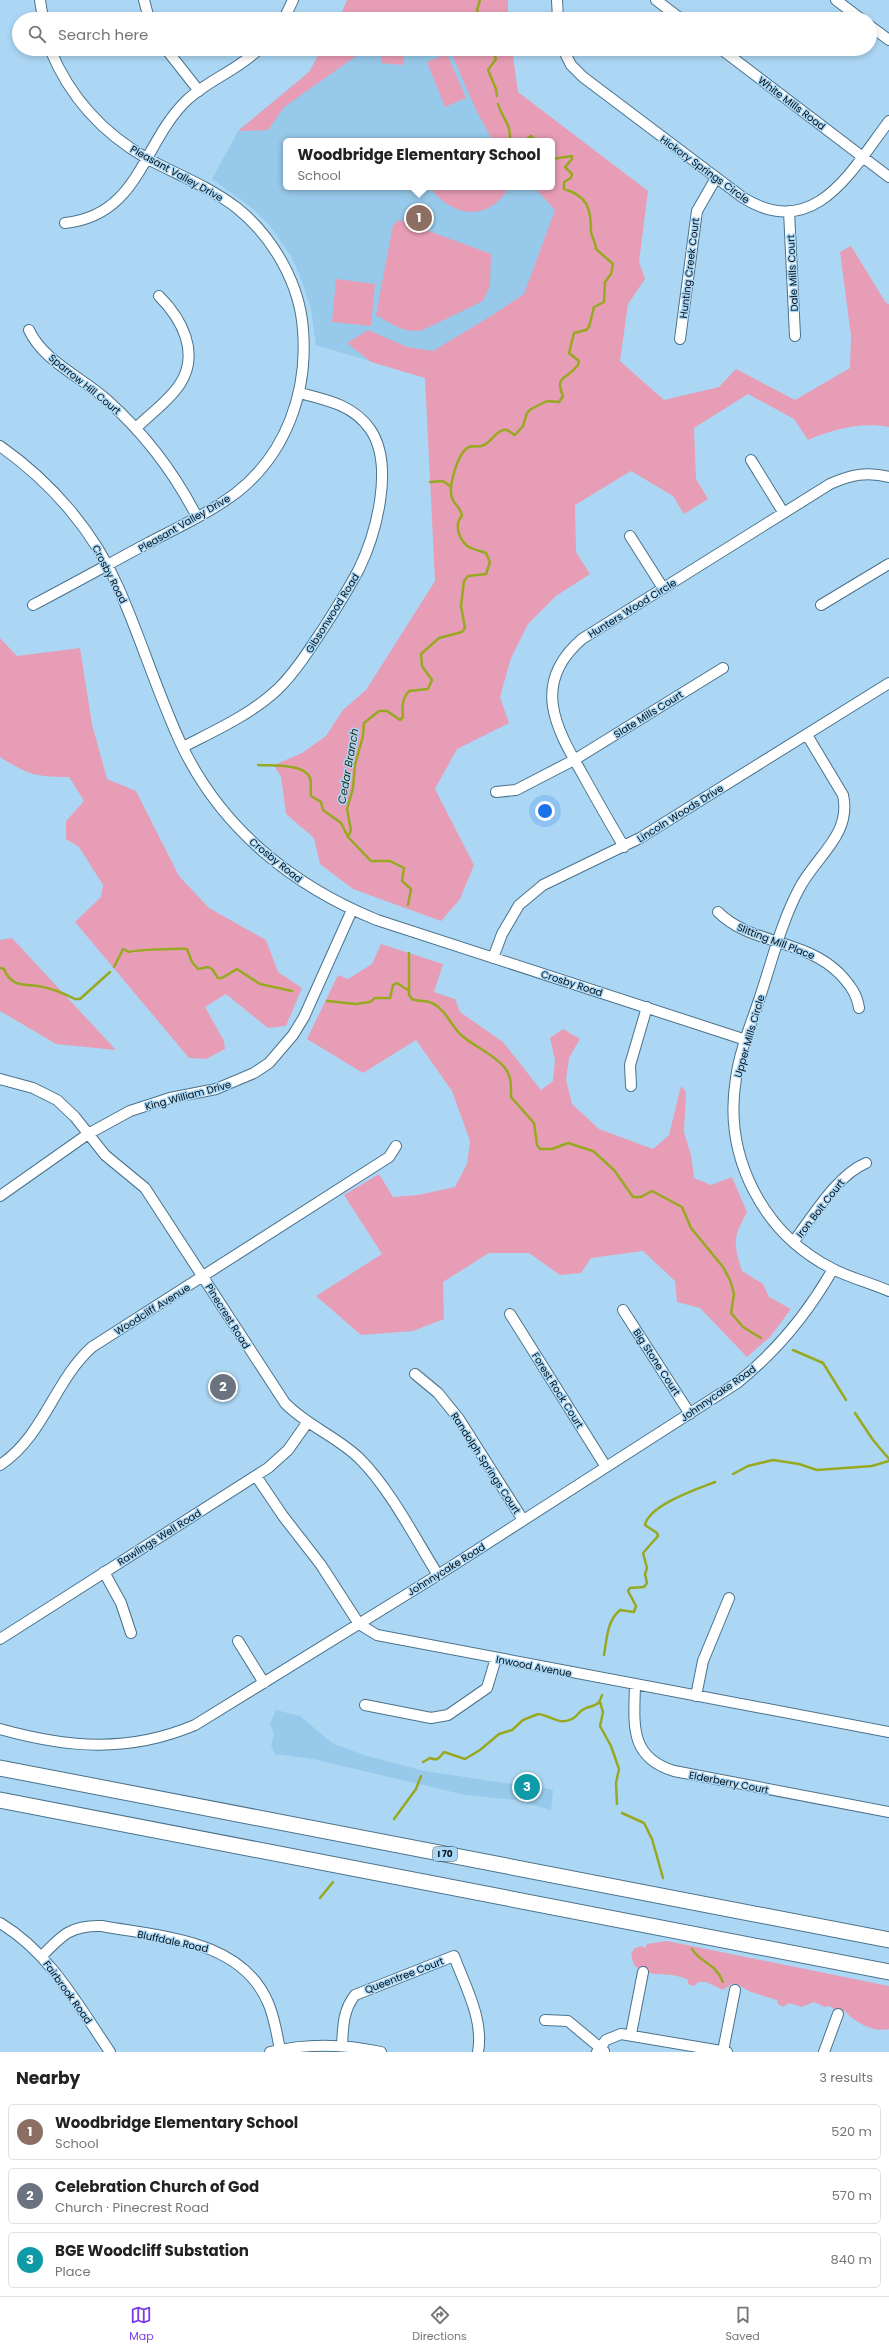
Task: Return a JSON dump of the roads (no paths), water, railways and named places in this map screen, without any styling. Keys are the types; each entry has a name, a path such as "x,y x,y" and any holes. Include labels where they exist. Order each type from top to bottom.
{"highway":[{"name":"I 70","path":"0,1768 889,1940"},
{"path":"0,1800 889,1972"}],"street":[{"path":"40,0 42,12"},
{"path":"144,0 147,12"},
{"path":"287,12 293,0"},
{"path":"557,0 558,12"},
{"path":"656,0 672,12"},
{"path":"836,0 852,12"},
{"path":"877,31 889,40"},
{"name":"Pleasant Valley Drive","path":"33,606 197,517 238,491 267,460 288,427 300,393 304,357 302,319 296,294 281,260 269,242 238,210 206,188 147,158 93,120 68,86 53,56"},
{"path":"172,56 199,91"},
{"path":"65,223 92,216 123,195 137,177 169,120 187,100 249,56"},
{"name":"Hickory Springs Circle","path":"566,56 571,65 583,77 716,178 752,203 763,208 789,211 811,206 832,194 889,122"},
{"name":"White Mills Road","path":"730,56 889,177"},
{"name":"Hunting Creek Court","path":"680,339 696,217 700,203 716,178"},
{"name":"Dale Mills Court","path":"789,211 795,336"},
{"path":"136,428 180,384 187,366 188,344 183,327 170,307 159,296"},
{"name":"Sparrow Hill Court","path":"29,330 39,347 106,398 136,428 163,460 197,517"},
{"name":"Gibsonwood Road","path":"183,747 251,711 290,677 349,588 369,545 375,523 382,484 382,466 376,440 370,430 352,411 327,400 300,393"},
{"name":"Crosby Road","path":"0,446 42,480 62,500 80,522 108,565 122,595 183,747 214,798 252,842 290,873 352,910 493,958 746,1040"},
{"path":"751,460 783,512"},
{"name":"Hunters Wood Circle","path":"624,847 561,736 552,710 552,684 563,659 582,639 783,512 843,478 868,474 889,478"},
{"path":"630,536 663,588"},
{"path":"822,606 889,564"},
{"name":"Slate Mills Court","path":"496,792 516,790 574,760 723,668"},
{"name":"Lincoln Woods Drive","path":"493,958 510,917 519,905 531,894 555,878 624,847 889,683"},
{"name":"Upper Mills Circle","path":"807,735 843,795 844,818 840,832 799,888 779,941 746,1040 736,1078 734,1097 735,1134 738,1152 756,1196 767,1214 794,1241 833,1269 889,1290"},
{"name":"King William Drive","path":"0,1196 88,1134 130,1111 164,1099 216,1089 254,1073 269,1063 293,1036 304,1017 352,910"},
{"name":"Slitting Mill Place","path":"718,912 736,926 814,954 827,962 853,990 859,1008"},
{"path":"632,1086 630,1065 647,1007"},
{"name":"Pinecrest Road","path":"0,1079 33,1088 51,1096 75,1117 105,1155 144,1188 276,1392 290,1408 307,1423 351,1451 371,1471 438,1575"},
{"name":"Woodcliff Avenue","path":"0,1465 18,1452 33,1435 82,1356 92,1347 389,1158 396,1146"},
{"name":"Iron Bolt Court","path":"794,1241 844,1177 866,1163"},
{"name":"Johnnycake Road","path":"0,1729 74,1743 116,1745 135,1743 176,1733 195,1725 438,1575 737,1383 774,1351 806,1311 833,1269"},
{"name":"Big Stone Court","path":"624,1310 690,1414"},
{"name":"Forest Rock Court","path":"510,1314 606,1467"},
{"name":"Randolph Springs Court","path":"415,1374 438,1393 459,1419 523,1520"},
{"name":"Rawlings Well Road","path":"0,1639 256,1476 280,1458 307,1423"},
{"name":"Inwood Avenue","path":"256,1476 283,1516 321,1565 359,1624 377,1635 889,1732"},
{"path":"104,1572 121,1603 131,1633"},
{"path":"696,1696 704,1661 729,1598"},
{"path":"238,1641 264,1683"},
{"path":"365,1705 431,1718 448,1715 476,1698 487,1688 496,1658"},
{"name":"Elderberry Court","path":"635,1685 635,1733 642,1751 649,1759 660,1766 674,1771 889,1812"},
{"name":"Fairbrook Road","path":"0,1923 21,1937 42,1956 55,1971 107,2051"},
{"name":"Bluffdale Road","path":"42,1956 65,1933 87,1926 102,1926 207,1947 229,1958 252,1978 269,2004 275,2051"},
{"name":"Queentree Court","path":"342,2046 345,2014 355,1995 454,1956 477,2019 480,2042 478,2052"},
{"path":"631,2034 643,1972"},
{"path":"546,2020 568,2021 601,2050 614,2036 631,2034 725,2052 735,1990"},
{"path":"824,2052 838,2014"},
{"path":"275,2051 319,2045 342,2046 381,2052"}],"waterway":[{"name":"Cedar Branch","path":"478,12 477,10 480,0"},
{"name":"Cedar Branch","path":"495,56 496,59 488,70 496,89 497,96"},
{"name":"Cedar Branch","path":"498,104 508,126 510,138"},
{"name":"Cedar Branch","path":"528,138 531,136 533,138"},
{"name":"Cedar Branch","path":"408,905 411,889 402,881 404,868 390,861 371,861 348,837 351,830 347,809 353,788 355,765 363,736 364,723 379,711 387,711 400,720 403,717 404,700 409,691 428,689 432,680 422,666 421,654 439,638 462,632 465,628 461,606 464,581 468,576 486,574 490,562 486,553 467,546 459,534 458,524 462,516 452,498 451,486 461,455 469,447 484,445 501,431 507,430 515,435 523,426 527,413 531,409 547,401 559,402 563,396 560,384 561,381 574,370 579,361 569,353 574,333 586,330 589,327 594,307 604,302 605,282 611,274 613,264 596,249 591,233 589,210 586,204 578,195 564,189 564,182 571,178 572,174 565,167 572,159 572,156 555,159"},
{"path":"430,482 443,481 450,486"},
{"path":"258,765 287,766 307,773 311,780 311,796 321,802 323,810 341,823 348,837"},
{"path":"114,967 123,949 129,952 158,949 187,949 192,962 198,969 208,967 212,969 218,978 222,978 237,969 260,984 292,991"},
{"name":"Cedar Branch","path":"409,953 409,995 412,999 430,1002 437,1006 444,1012 464,1038 500,1062 510,1078 511,1097 534,1123 537,1145 540,1149 552,1149 568,1143 593,1151 614,1170 633,1197 641,1197 652,1191 682,1207 691,1228 723,1267 730,1280 734,1294 731,1313 743,1327 761,1338"},
{"path":"0,968 4,969 11,980 15,982 51,989 75,999 80,999 110,972"},
{"path":"327,1001 356,1004 370,1002 375,998 390,998 393,985 397,983 408,990"},
{"name":"Cedar Branch","path":"793,1350 823,1363 846,1400"},
{"name":"Cedar Branch","path":"855,1413 873,1440 889,1459"},
{"path":"733,1474 748,1466 773,1460 799,1464 817,1470 872,1466 889,1461"},
{"path":"604,1655 608,1630 612,1619 620,1610 634,1612 636,1606 628,1591 630,1588 644,1587 647,1583 645,1574 647,1568 643,1553 658,1536 657,1533 645,1525 648,1518 664,1504 686,1493 715,1482"},
{"path":"423,1762 430,1758 438,1758 444,1752 465,1759 480,1750 499,1734 512,1730 523,1720 538,1714 559,1721 567,1721 574,1718 587,1707 597,1704 602,1695"},
{"path":"600,1702 603,1712 600,1726 611,1746 619,1769 616,1783 617,1804"},
{"path":"394,1819 416,1789 421,1776"},
{"path":"622,1813 644,1823 652,1839 663,1878"},
{"path":"320,1898 333,1882"},
{"path":"692,1949 695,1954 716,1970 723,1982"}],"place":[{"name":"Woodbridge Elementary School","path":"419,218"},
{"name":"Celebration Church of God","path":"223,1387"},
{"name":"BGE Woodcliff Substation","path":"527,1787"}]}
